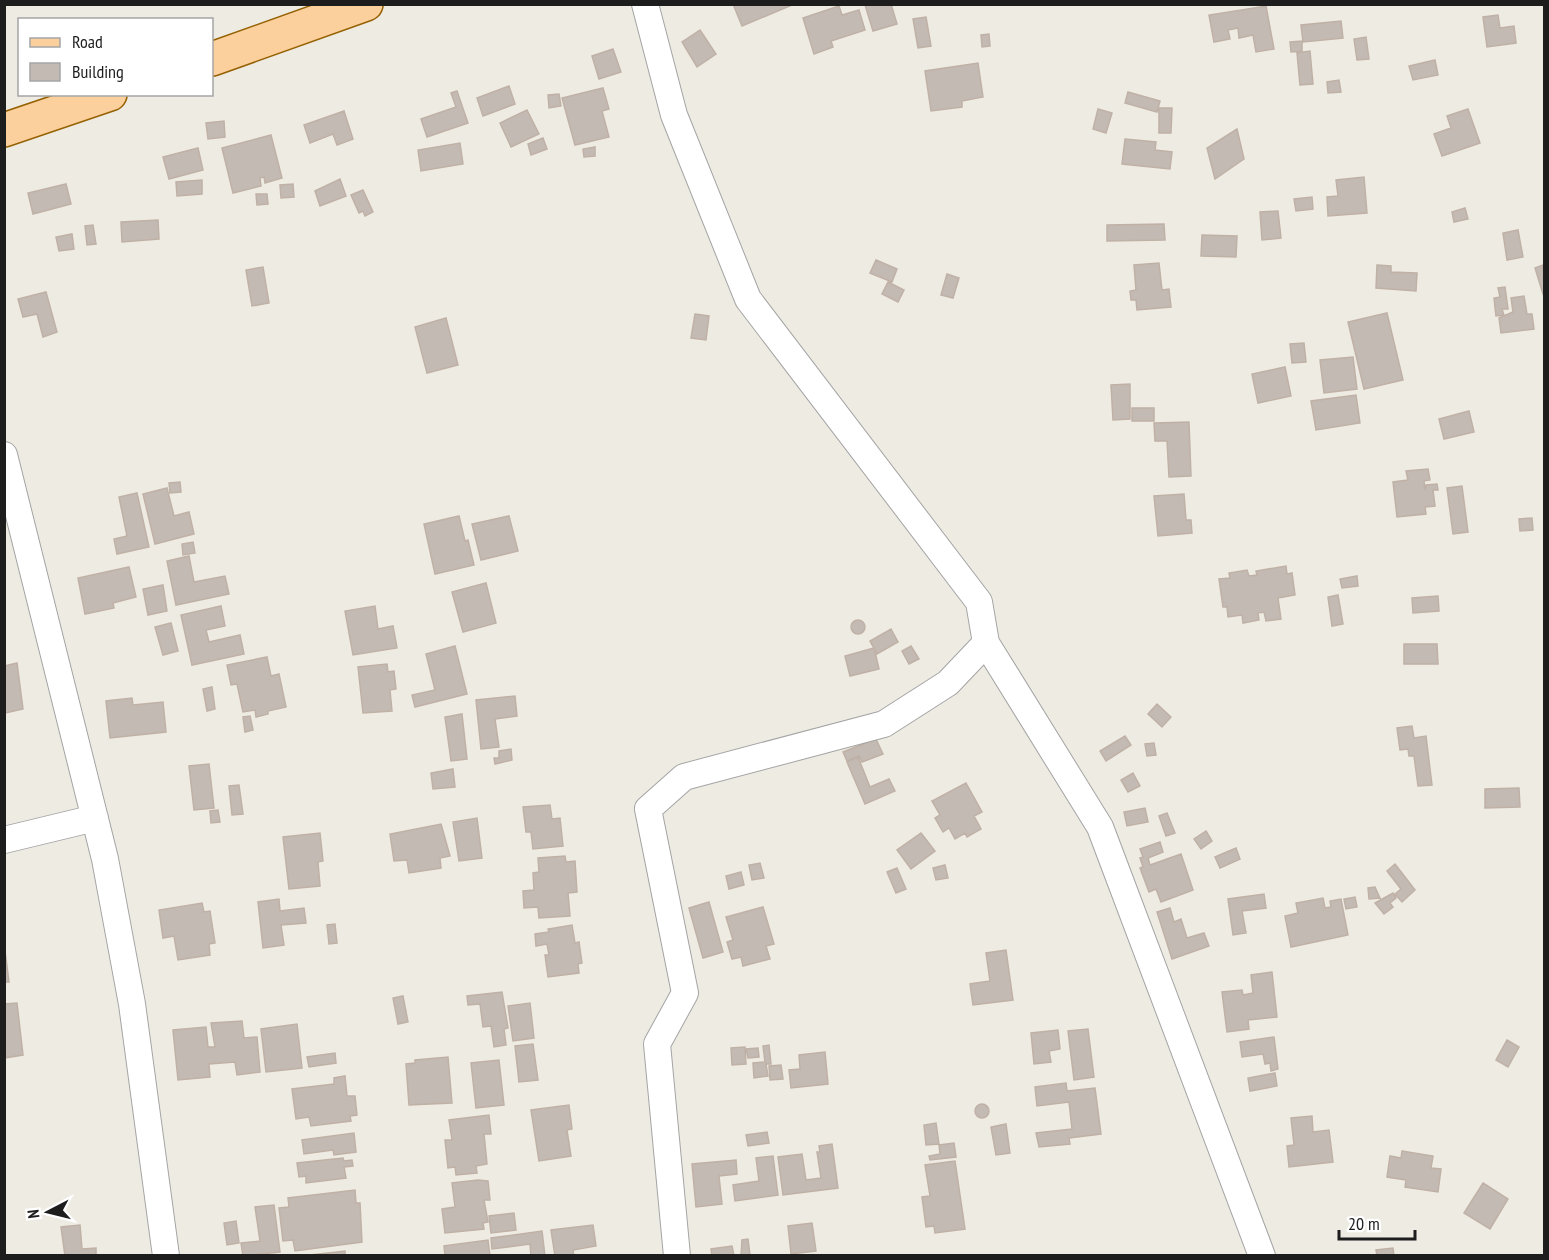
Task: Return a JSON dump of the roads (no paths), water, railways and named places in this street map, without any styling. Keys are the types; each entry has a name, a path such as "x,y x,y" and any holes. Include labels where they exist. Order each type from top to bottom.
{"main road":[{"path":"213,59 366,4"},
{"path":"4,130 104,96"}],"street":[{"path":"645,4 674,116 748,299 979,602 986,643 1100,827 1262,1256"},
{"path":"4,455 95,818 132,1004 166,1256"},
{"path":"677,1256 657,1044 686,993 648,809 684,777 884,724 948,683 986,643"},
{"path":"4,840 95,818"}]}
